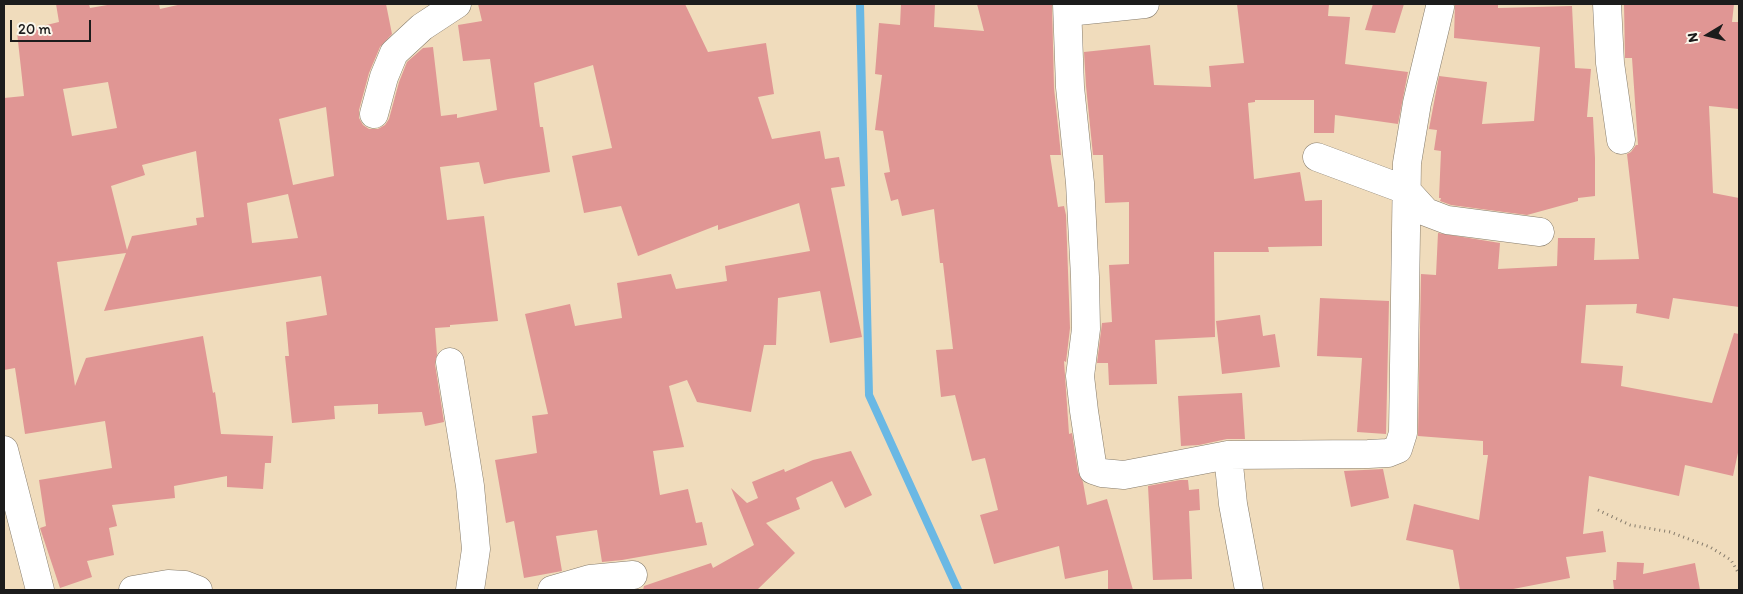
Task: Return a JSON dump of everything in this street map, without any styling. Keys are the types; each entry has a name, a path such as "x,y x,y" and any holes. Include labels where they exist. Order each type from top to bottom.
{"street":[{"path":"374,114 384,77 394,53 422,27 457,4"},
{"path":"1145,4 1067,8 1070,87 1080,182 1085,276 1086,330 1080,376 1093,470 1124,476 1228,455 1368,454 1388,453 1398,449 1404,434 1406,163 1417,103 1440,7"},
{"path":"1606,4 1610,63 1621,140"},
{"path":"1317,157 1406,190 1426,212 1447,220 1540,232"},
{"path":"450,362 470,486 476,550 470,590"},
{"path":"4,450 40,590"},
{"path":"1228,455 1233,504 1249,590"},
{"path":"552,590 590,579 633,574"},
{"path":"134,590 168,584 185,585 198,590"}],"path":[{"path":"1598,510 1630,525 1670,532 1716,550 1731,560 1739,574"}],"building":[{"path":"56,4 89,4 90,8 113,4 159,4 160,9 182,4 386,4 392,34 380,47 369,73 359,110 359,118 363,125 369,129 378,129 385,125 389,119 399,82 407,62 423,48 433,47 441,116 457,114 457,118 497,110 490,59 463,61 458,25 482,21 478,4 685,4 708,52 766,43 774,94 758,97 772,139 820,131 825,159 839,157 845,186 831,188 862,337 830,343 820,291 778,298 776,345 764,345 751,412 697,402 687,380 669,386 684,447 653,451 660,495 688,489 696,523 702,522 707,545 602,562 597,530 556,536 562,571 524,578 514,521 506,523 495,460 537,453 532,416 548,414 525,314 570,304 575,326 622,318 617,283 671,274 676,289 727,281 725,266 810,251 799,203 718,230 718,225 638,256 621,206 584,213 572,156 612,148 593,65 534,83 540,127 543,127 550,172 484,184 479,162 440,167 447,220 484,216 498,321 435,328 437,355 435,364 444,422 425,426 422,412 378,414 378,404 334,406 335,419 292,423 285,356 289,356 286,322 327,315 321,276 104,311 126,253 57,262 75,386 86,358 203,336 213,393 215,392 221,434 273,436 271,463 265,463 263,489 227,487 227,476 174,486 175,498 112,505 117,526 109,528 114,555 87,561 92,577 60,588 40,528 46,526 39,480 112,468 105,421 25,434 15,368 4,370 4,98 24,96 17,32 59,22","holes":["108,82 117,128 72,136 63,89","326,107 334,176 293,185 279,119","196,151 204,217 196,218 197,225 132,236 127,250 111,186 145,175 142,165","288,194 298,238 252,243 247,203"]},
{"path":"901,4 935,4 934,27 984,31 977,4 1052,4 1054,88 1061,155 1050,155 1058,207 1064,206 1066,215 1070,328 1066,362 1064,361 1069,434 1072,433 1078,472 1083,482 1087,505 1107,499 1133,590 1108,590 1108,570 1065,579 1059,546 994,564 980,515 998,510 985,458 972,461 955,395 941,397 936,350 953,349 943,263 940,263 934,209 902,216 898,199 891,201 884,173 890,172 883,131 875,130 882,75 875,74 879,23 900,25"},
{"path":"1237,4 1329,4 1328,16 1350,17 1345,64 1408,72 1398,124 1335,115 1334,133 1314,133 1314,100 1255,100 1255,102 1248,103 1254,179 1300,172 1305,201 1322,200 1322,246 1268,247 1269,252 1214,252 1215,337 1155,340 1157,384 1109,385 1108,363 1097,363 1102,323 1112,322 1109,265 1129,264 1129,202 1105,203 1103,155 1093,155 1084,52 1150,45 1154,85 1211,87 1209,66 1244,63"},
{"path":"1373,4 1404,4 1395,33 1365,30"},
{"path":"1455,4 1498,4 1498,8 1572,6 1575,68 1591,69 1587,117 1593,117 1595,196 1578,198 1578,201 1527,215 1451,205 1440,201 1441,151 1434,150 1437,130 1429,129 1439,76 1487,82 1482,124 1534,121 1540,47 1454,38"},
{"path":"1624,4 1734,4 1732,22 1739,22 1739,109 1709,106 1713,193 1739,198 1739,307 1673,298 1669,319 1636,313 1637,304 1586,305 1581,363 1623,366 1621,386 1712,403 1734,333 1739,334 1739,448 1733,476 1685,465 1679,496 1589,476 1583,534 1603,531 1606,552 1566,557 1570,578 1508,590 1460,590 1453,550 1406,540 1414,504 1479,520 1488,455 1483,455 1483,441 1418,436 1421,274 1436,275 1438,233 1500,243 1498,269 1557,266 1558,238 1595,238 1594,260 1639,259 1627,154 1638,145 1632,58 1625,58"},
{"path":"1320,298 1389,301 1386,434 1357,432 1362,358 1317,356"},
{"path":"1260,315 1263,336 1275,334 1280,367 1222,374 1216,321"},
{"path":"1242,393 1245,439 1227,439 1199,445 1181,446 1178,396"},
{"path":"851,451 872,495 845,508 832,481 796,498 800,509 766,523 795,553 757,590 643,590 644,586 711,563 713,568 754,545 731,488 747,503 758,498 752,482 784,469 785,472 813,460"},
{"path":"1383,469 1389,498 1351,507 1344,471"},
{"path":"1188,480 1189,490 1199,489 1200,510 1189,511 1192,579 1153,580 1148,486"},
{"path":"1617,562 1644,563 1643,574 1695,563 1700,590 1614,590 1613,580 1616,580"}],"waterway":[{"path":"860,4 869,395 958,590"}]}
